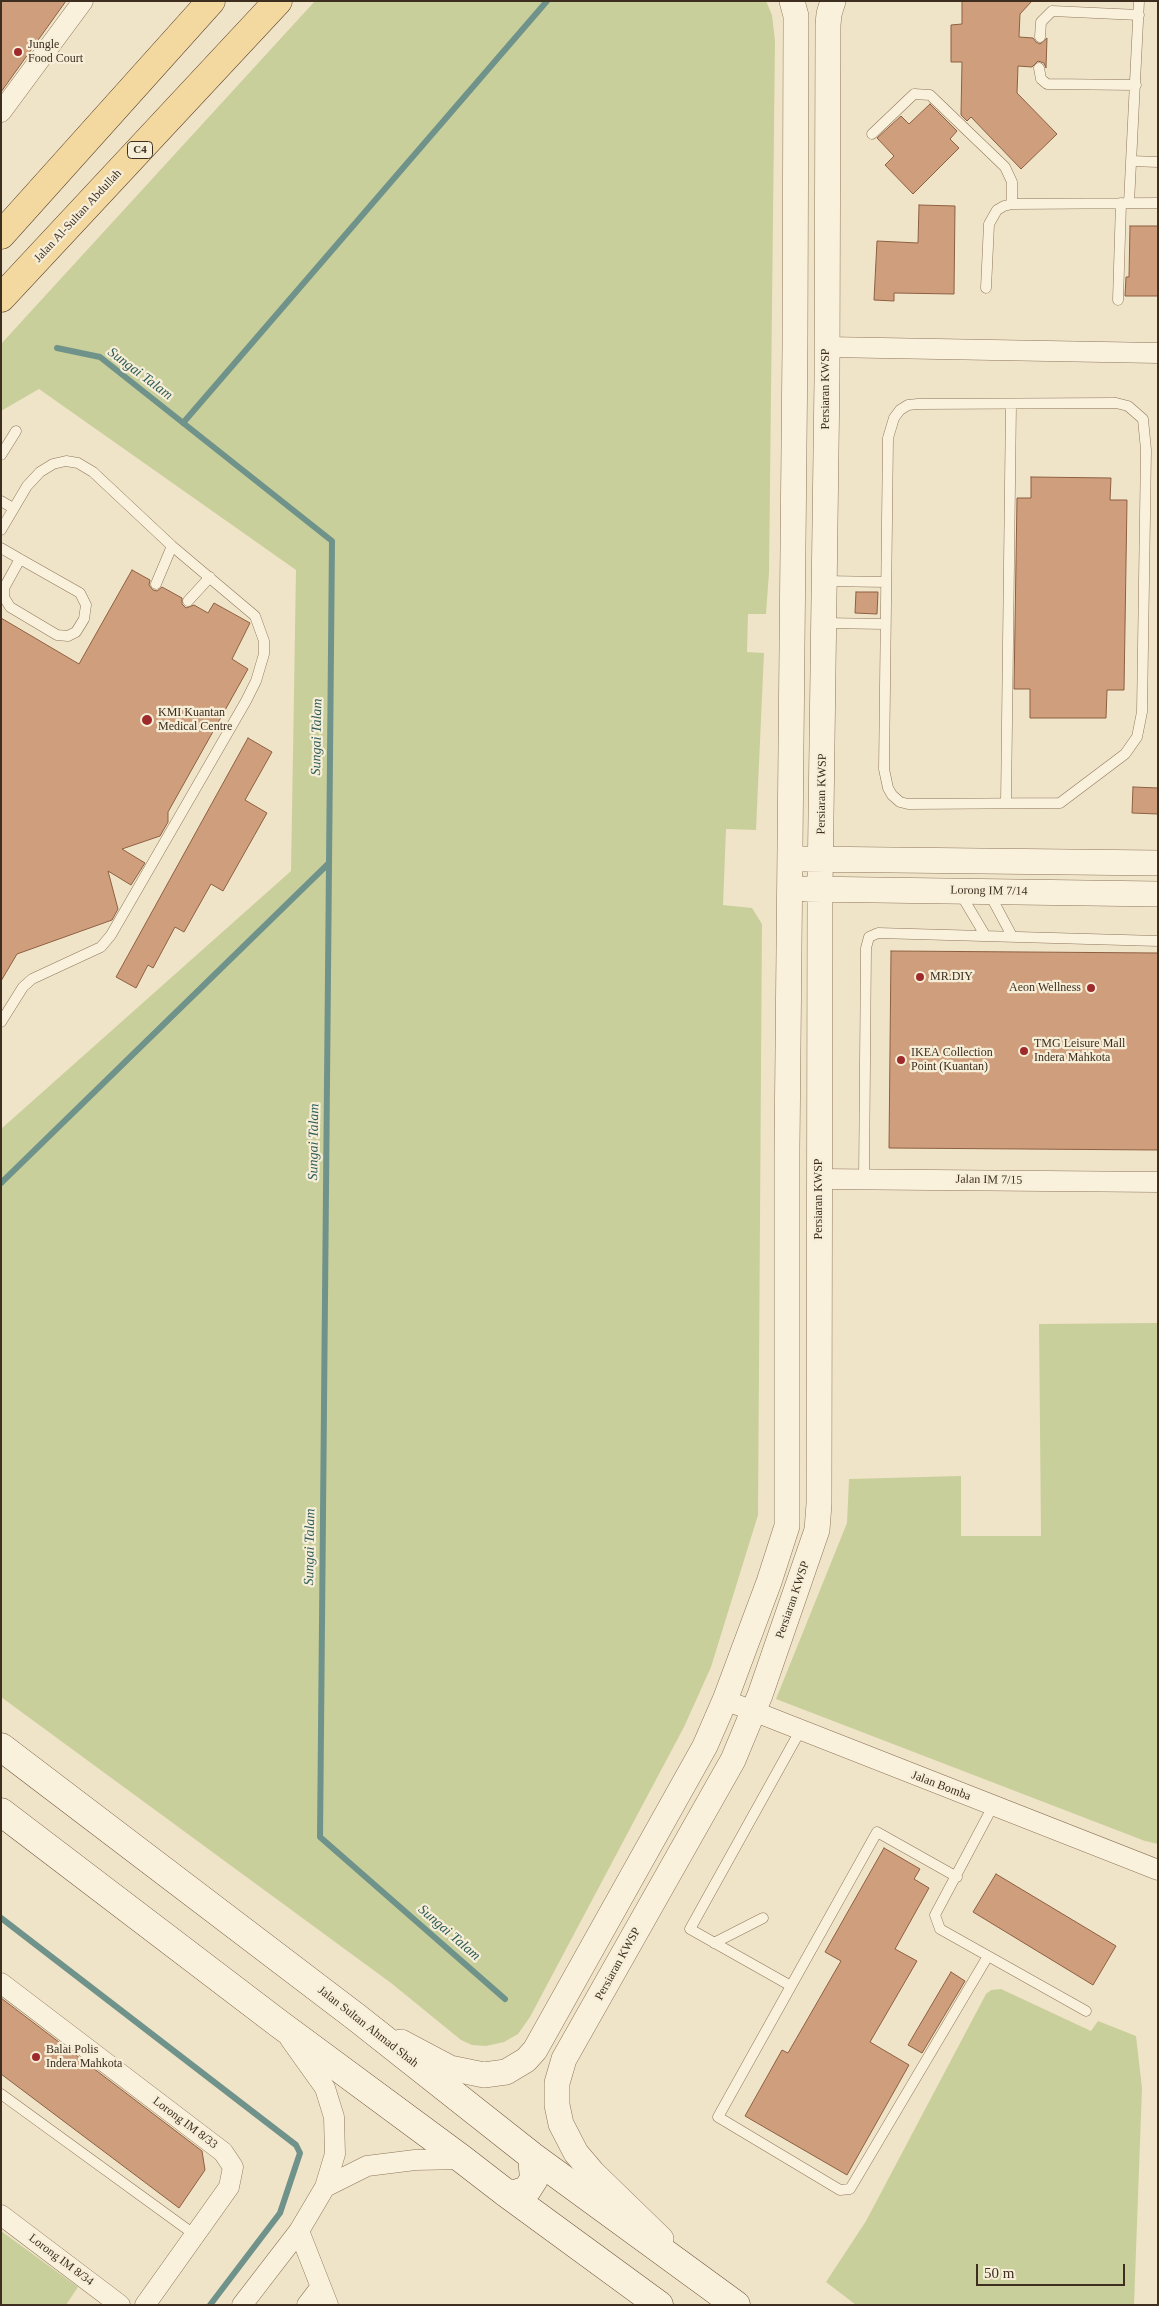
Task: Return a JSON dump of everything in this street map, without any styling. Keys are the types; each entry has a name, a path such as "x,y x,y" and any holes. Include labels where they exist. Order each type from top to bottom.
{"main road":[{"name":"Jalan Al-Sultan Abdullah","path":"1,298 278,1"},
{"path":"1,235 202,7"},
{"name":"Jalan Sultan Ahmad Shah","path":"1,1747 356,2017 532,2156 736,2305"},
{"path":"1,1812 278,2023 659,2305"},
{"path":"506,2193 515,2194 527,2190 534,2179 532,2156"},
{"path":"583,2249 580,2229 583,2220 595,2212 615,2217"}],"street":[{"path":"1,112 83,1"},
{"path":"356,2017 431,2059 463,2072 484,2075 506,2072 526,2060 542,2040 690,1776 725,1700 769,1582 787,1526 787,1148 792,859 795,378 796,16 792,1"},
{"name":"Persiaran KWSP","path":"703,2280 593,2173 576,2153 561,2124 557,2083 564,2059 725,1774 753,1712 817,1524 820,860 827,378 828,14 833,1"},
{"path":"827,347 1158,353"},
{"path":"795,378 827,378"},
{"path":"792,859 1158,863"},
{"name":"Lorong IM 7/14","path":"791,889 1158,894"},
{"path":"787,1148 819,1148"},
{"name":"Jalan IM 7/15","path":"819,1179 1158,1182"},
{"name":"Jalan Bomba","path":"725,1700 1158,1870"},
{"name":"Lorong IM 8/33","path":"1,1983 223,2152 233,2167 228,2187 145,2305"},
{"path":"242,2305 299,2231 325,2187 335,2154 334,2117 325,2088 278,2023"},
{"path":"325,2187 367,2166 415,2160 462,2159"},
{"name":"Lorong IM 8/34","path":"1,2215 120,2305"},
{"path":"299,2231 324,2296 307,2305"}],"lane":[{"path":"1118,300 1125,203 1131,161 1140,1"},
{"path":"1040,37 1041,22 1052,11 1139,15"},
{"path":"1039,68 1041,79 1046,84 1136,85"},
{"path":"872,134 914,94 930,95 1005,167 1012,182 1012,204"},
{"path":"1131,161 1158,162"},
{"path":"986,288 989,224 996,210 1012,204 1158,203"},
{"path":"1116,403 1128,406 1142,420 1146,450 1142,712 1136,737 1125,754 1060,803 908,804 900,802 892,795 884,769 886,582 888,438 894,418 900,410 908,405 918,404 1116,403"},
{"path":"1006,803 1011,404"},
{"path":"1,455 16,431"},
{"path":"1,530 27,486 40,472 53,464 66,461 78,463 94,472 172,546 255,616 262,635 264,654 256,681 111,936 101,947 32,979 23,987 1,1022"},
{"path":"1,501 13,508"},
{"path":"156,584 172,546"},
{"path":"1,548 80,593 86,605 84,619 76,632 68,636 57,635 10,607 4,597 4,588 20,559"},
{"path":"188,602 210,578"},
{"path":"824,581 886,582"},
{"path":"824,623 885,624"},
{"path":"958,891 985,935"},
{"path":"989,891 1012,936"},
{"path":"864,1178 866,957 869,938 878,933 1158,941"},
{"path":"791,1986 690,1929 800,1731"},
{"path":"994,1806 935,1916 940,1929 1086,2010"},
{"path":"957,1877 877,1832 718,2117 840,2190 850,2189 988,1956"},
{"path":"714,1943 763,1918"},
{"path":"1,2094 195,2235"}],"green space":[{"path":"315,1 766,1 772,15 775,41 769,573 766,614 748,614 747,652 764,653 756,830 726,829 723,905 752,908 762,924 758,1515 711,1667 684,1727 530,2017 518,2034 504,2042 486,2046 472,2045 461,2040 391,1983 1,1697 1,1129 291,871 296,570 39,389 1,411 1,344"},
{"path":"1158,1323 1158,1844 1145,1841 776,1699 847,1523 849,1479 961,1476 961,1536 1041,1536 1039,1324"},
{"path":"1001,1989 1091,2031 1098,2021 1136,2036 1142,2088 1134,2305 856,2305 826,2282 866,2221 986,1994 991,1990"},
{"path":"1,2231 78,2287 66,2305 1,2305"}],"building":[{"name":"Jungle Food Court","path":"1,1 66,1 1,92"},
{"path":"962,1 1032,1 1020,14 1019,37 1033,38 1040,44 1047,38 1046,68 1044,63 1038,61 1032,67 1018,66 1017,93 1057,134 1021,169 971,117 967,121 961,115 962,62 951,62 951,25 962,24"},
{"path":"930,104 957,131 950,139 959,148 913,194 885,165 894,156 877,138 901,116 909,124"},
{"path":"919,205 955,206 954,294 894,293 894,301 874,300 877,241 918,243"},
{"path":"1130,226 1158,226 1158,296 1125,296 1126,277 1129,277"},
{"path":"1031,477 1111,478 1110,500 1127,500 1124,690 1107,690 1106,718 1030,718 1030,689 1014,689 1017,498 1031,498"},
{"name":"KMI Kuantan Medical Centre","path":"132,570 150,580 149,585 153,590 157,591 162,587 182,598 182,604 186,608 194,605 208,613 214,603 250,623 232,659 248,669 168,812 168,822 160,836 122,849 145,863 131,885 108,871 118,909 112,920 17,954 1,981 1,618 79,664"},
{"path":"856,592 878,592 877,614 855,613"},
{"path":"248,738 272,752 245,800 267,813 223,891 211,884 184,932 175,927 153,968 148,965 136,988 116,977"},
{"path":"1133,787 1158,788 1158,814 1132,813"},
{"name":"TMG Leisure Mall Indera Mahkota","path":"891,951 1158,953 1158,1150 889,1148"},
{"path":"884,1848 920,1869 914,1879 929,1888 895,1949 917,1961 870,2042 909,2065 847,2175 745,2116 782,2050 788,2053 841,1961 825,1952"},
{"path":"996,1874 1116,1946 1093,1985 973,1912"},
{"path":"951,1972 965,1981 922,2053 908,2045"},
{"path":"1,1998 202,2151 205,2170 179,2208 1,2074"}],"waterway":[{"path":"183,423 547,1"},
{"name":"Sungai Talam","path":"57,348 100,357 332,541 320,1837 505,1999"},
{"path":"1,1183 328,864"},
{"path":"1,1918 296,2145 300,2153 280,2213 210,2305"}],"place":[{"name":"Jungle Food Court","path":"18,52"},
{"name":"KMI Kuantan Medical Centre","path":"147,720"},
{"name":"MR.DIY","path":"920,977"},
{"name":"Aeon Wellness","path":"1091,988"},
{"name":"TMG Leisure Mall Indera Mahkota","path":"1024,1051"},
{"name":"IKEA Collection Point (Kuantan)","path":"901,1060"},
{"name":"Balai Polis Indera Mahkota","path":"36,2057"}]}
